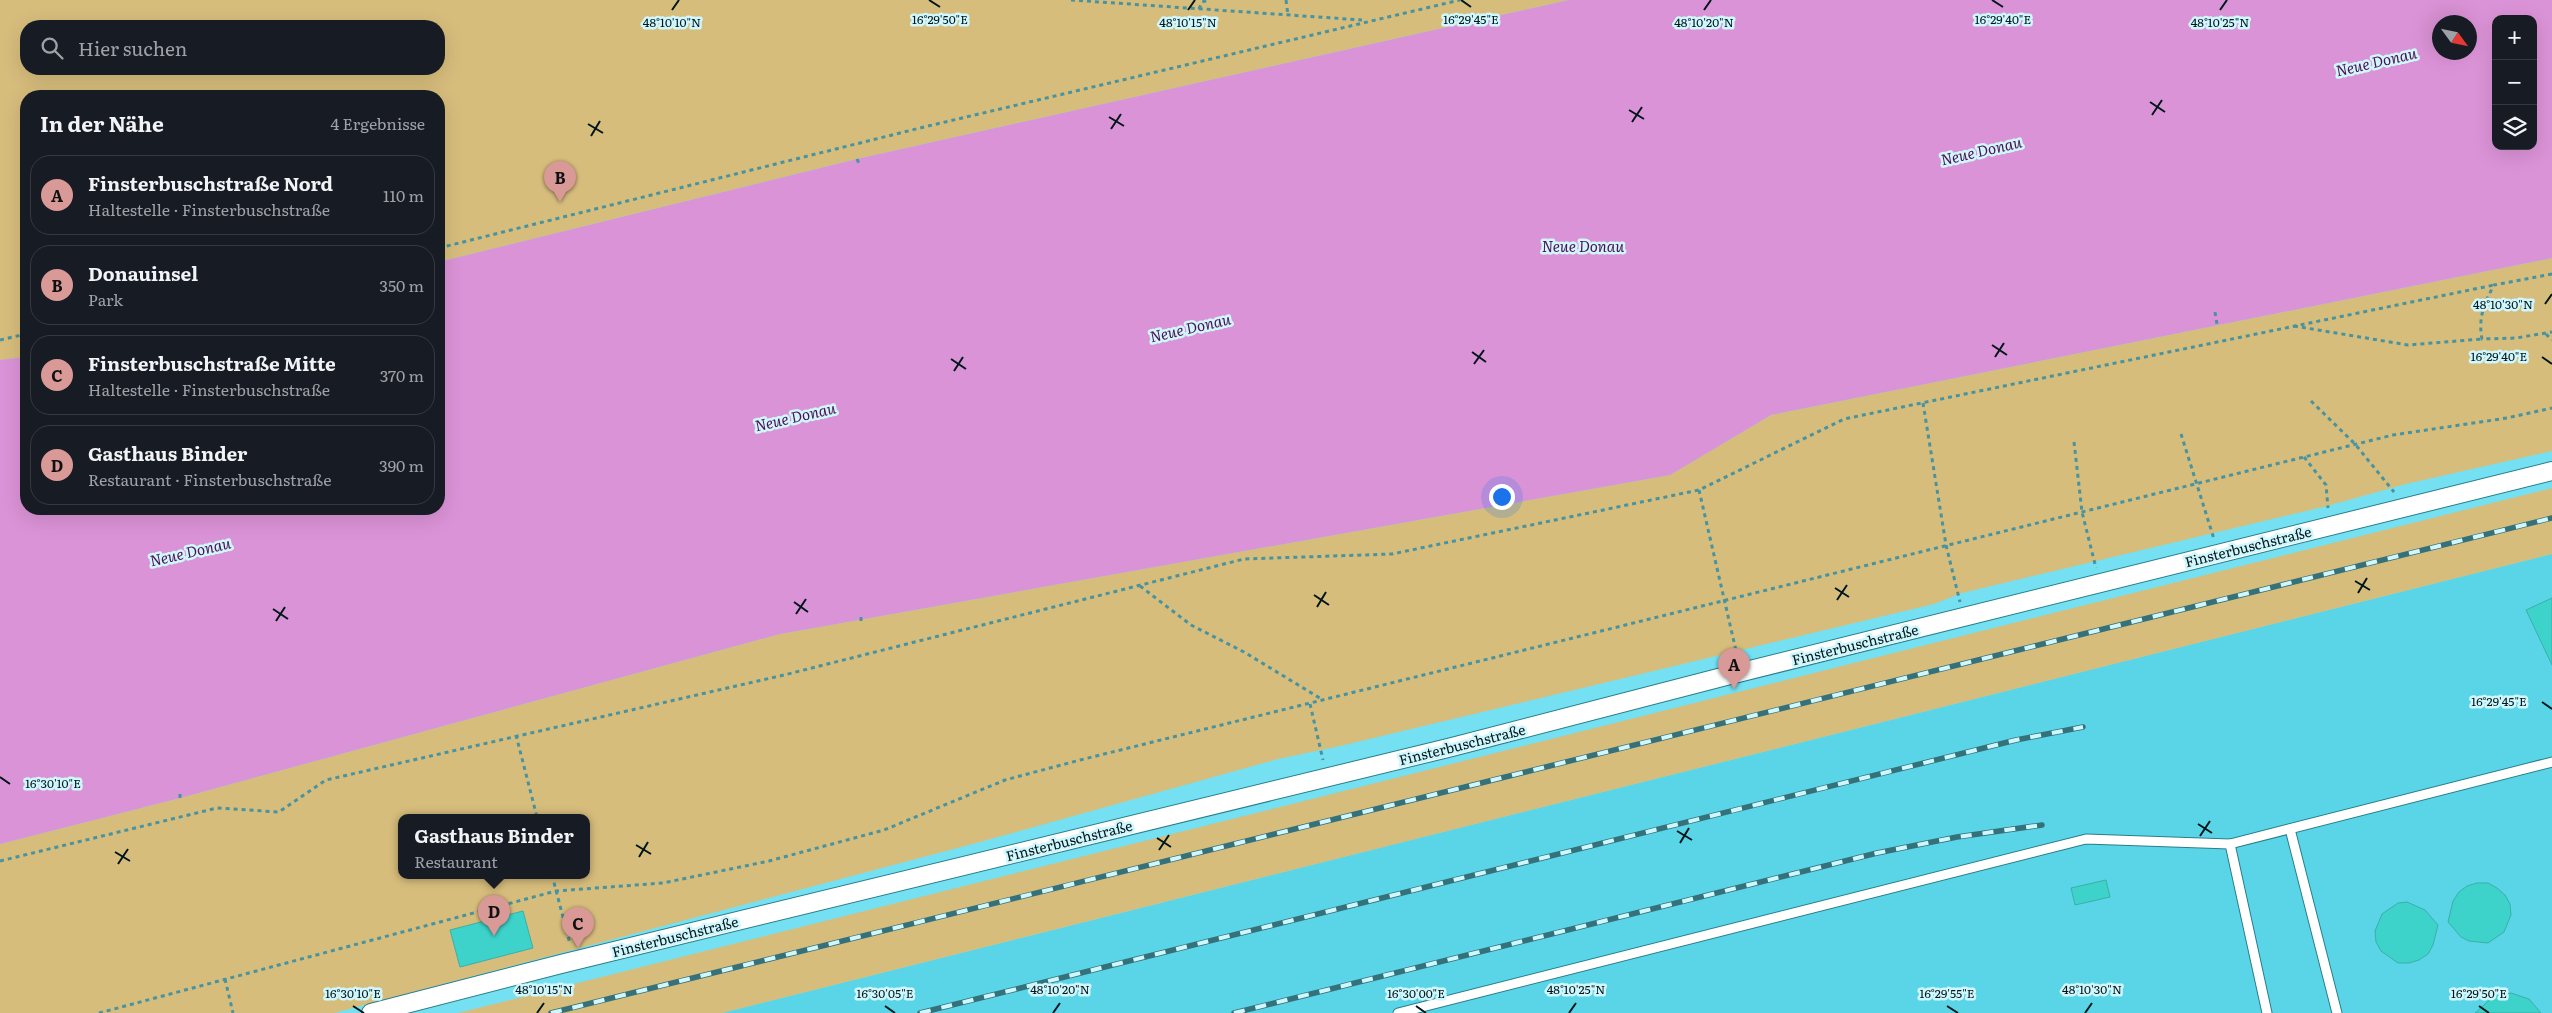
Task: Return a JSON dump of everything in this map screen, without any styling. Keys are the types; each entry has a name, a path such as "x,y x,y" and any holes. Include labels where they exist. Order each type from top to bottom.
{"street":[{"name":"Finsterbuschstraße","path":"371,1013 561,964 1452,747 2219,553 2552,471"}],"lane":[{"path":"1398,1013 2086,839 2230,844 2552,762"},
{"path":"2290,829 2337,1013"},
{"path":"2230,844 2267,1013"}],"path":[{"path":"1071,0 1365,21"},
{"path":"1199,9 1202,2 1210,0"},
{"path":"1286,0 1288,15"},
{"path":"445,246 934,124 1440,2 1460,0"},
{"path":"857,159 860,166"},
{"path":"0,861 216,808 279,812 326,780 784,675 1244,559 1392,554 1699,490 1844,419 2552,274"},
{"path":"2482,339 2480,327 2481,314 2494,286"},
{"path":"2215,312 2217,324"},
{"path":"2291,326 2408,345 2552,332"},
{"path":"2546,334 2552,340"},
{"path":"0,340 20,335"},
{"path":"2311,401 2355,444 2392,488 2402,508"},
{"path":"1923,403 1946,546 1964,617"},
{"path":"99,1013 556,891 662,883 768,861 884,830 1005,780 1722,600 2392,435 2507,418 2552,408"},
{"path":"2181,434 2219,553"},
{"path":"2074,442 2082,512 2100,583"},
{"path":"2304,457 2326,485 2327,506 2334,525"},
{"path":"1699,490 1722,600 1738,658"},
{"path":"1140,586 1191,625 1244,652 1323,700"},
{"path":"862,614 862,621"},
{"path":"1310,704 1323,760"},
{"path":"516,735 536,814"},
{"path":"180,791 180,798"},
{"path":"553,879 571,950"},
{"path":"225,979 232,1013"}],"shaded area":[{"path":"0,0 1569,0 857,159 445,261 445,90 20,90 20,358 0,360"},
{"path":"2552,258 2552,451 2406,484 2327,506 1962,593 1934,604 1340,746 1278,759 980,842 334,1013 0,1013 0,844 180,798 780,634 1670,475 1771,415"},
{"path":"2552,488 2552,554 722,1013 458,1013"},
{"path":"2552,554 2552,1013 722,1013"}],"water":[{"name":"Neue Donau","path":"1569,0 2552,0 2552,258 1771,415 1670,475 780,634 180,798 0,844 0,360 20,358 20,515 445,515 445,261 857,159"}],"building":[{"path":"2552,598 2552,665 2526,610"},
{"path":"2106,880 2110,897 2075,905 2071,888"},
{"path":"2477,883 2488,883 2497,888 2505,895 2510,904 2511,915 2504,932 2488,943 2469,941 2461,937 2448,922 2453,901 2459,892 2467,886"},
{"path":"2407,902 2425,910 2438,925 2433,945 2428,954 2419,960 2409,963 2398,963 2381,951 2376,942 2375,931 2382,914 2398,903"},
{"path":"523,911 533,948 460,967 450,930"},
{"path":"2511,993 2529,999 2541,1013 2475,1013 2493,997"}],"railway":[{"path":"551,1013 2552,518"},
{"path":"920,1013 2016,740 2083,727"},
{"path":"1234,1013 1877,853 1957,837 2042,825"}],"place":[{"name":"Donauinsel","path":"560,202"},
{"name":"Finsterbuschstraße Nord","path":"1734,689"},
{"name":"Gasthaus Binder","path":"494,936"},
{"name":"Finsterbuschstraße Mitte","path":"578,948"}]}
